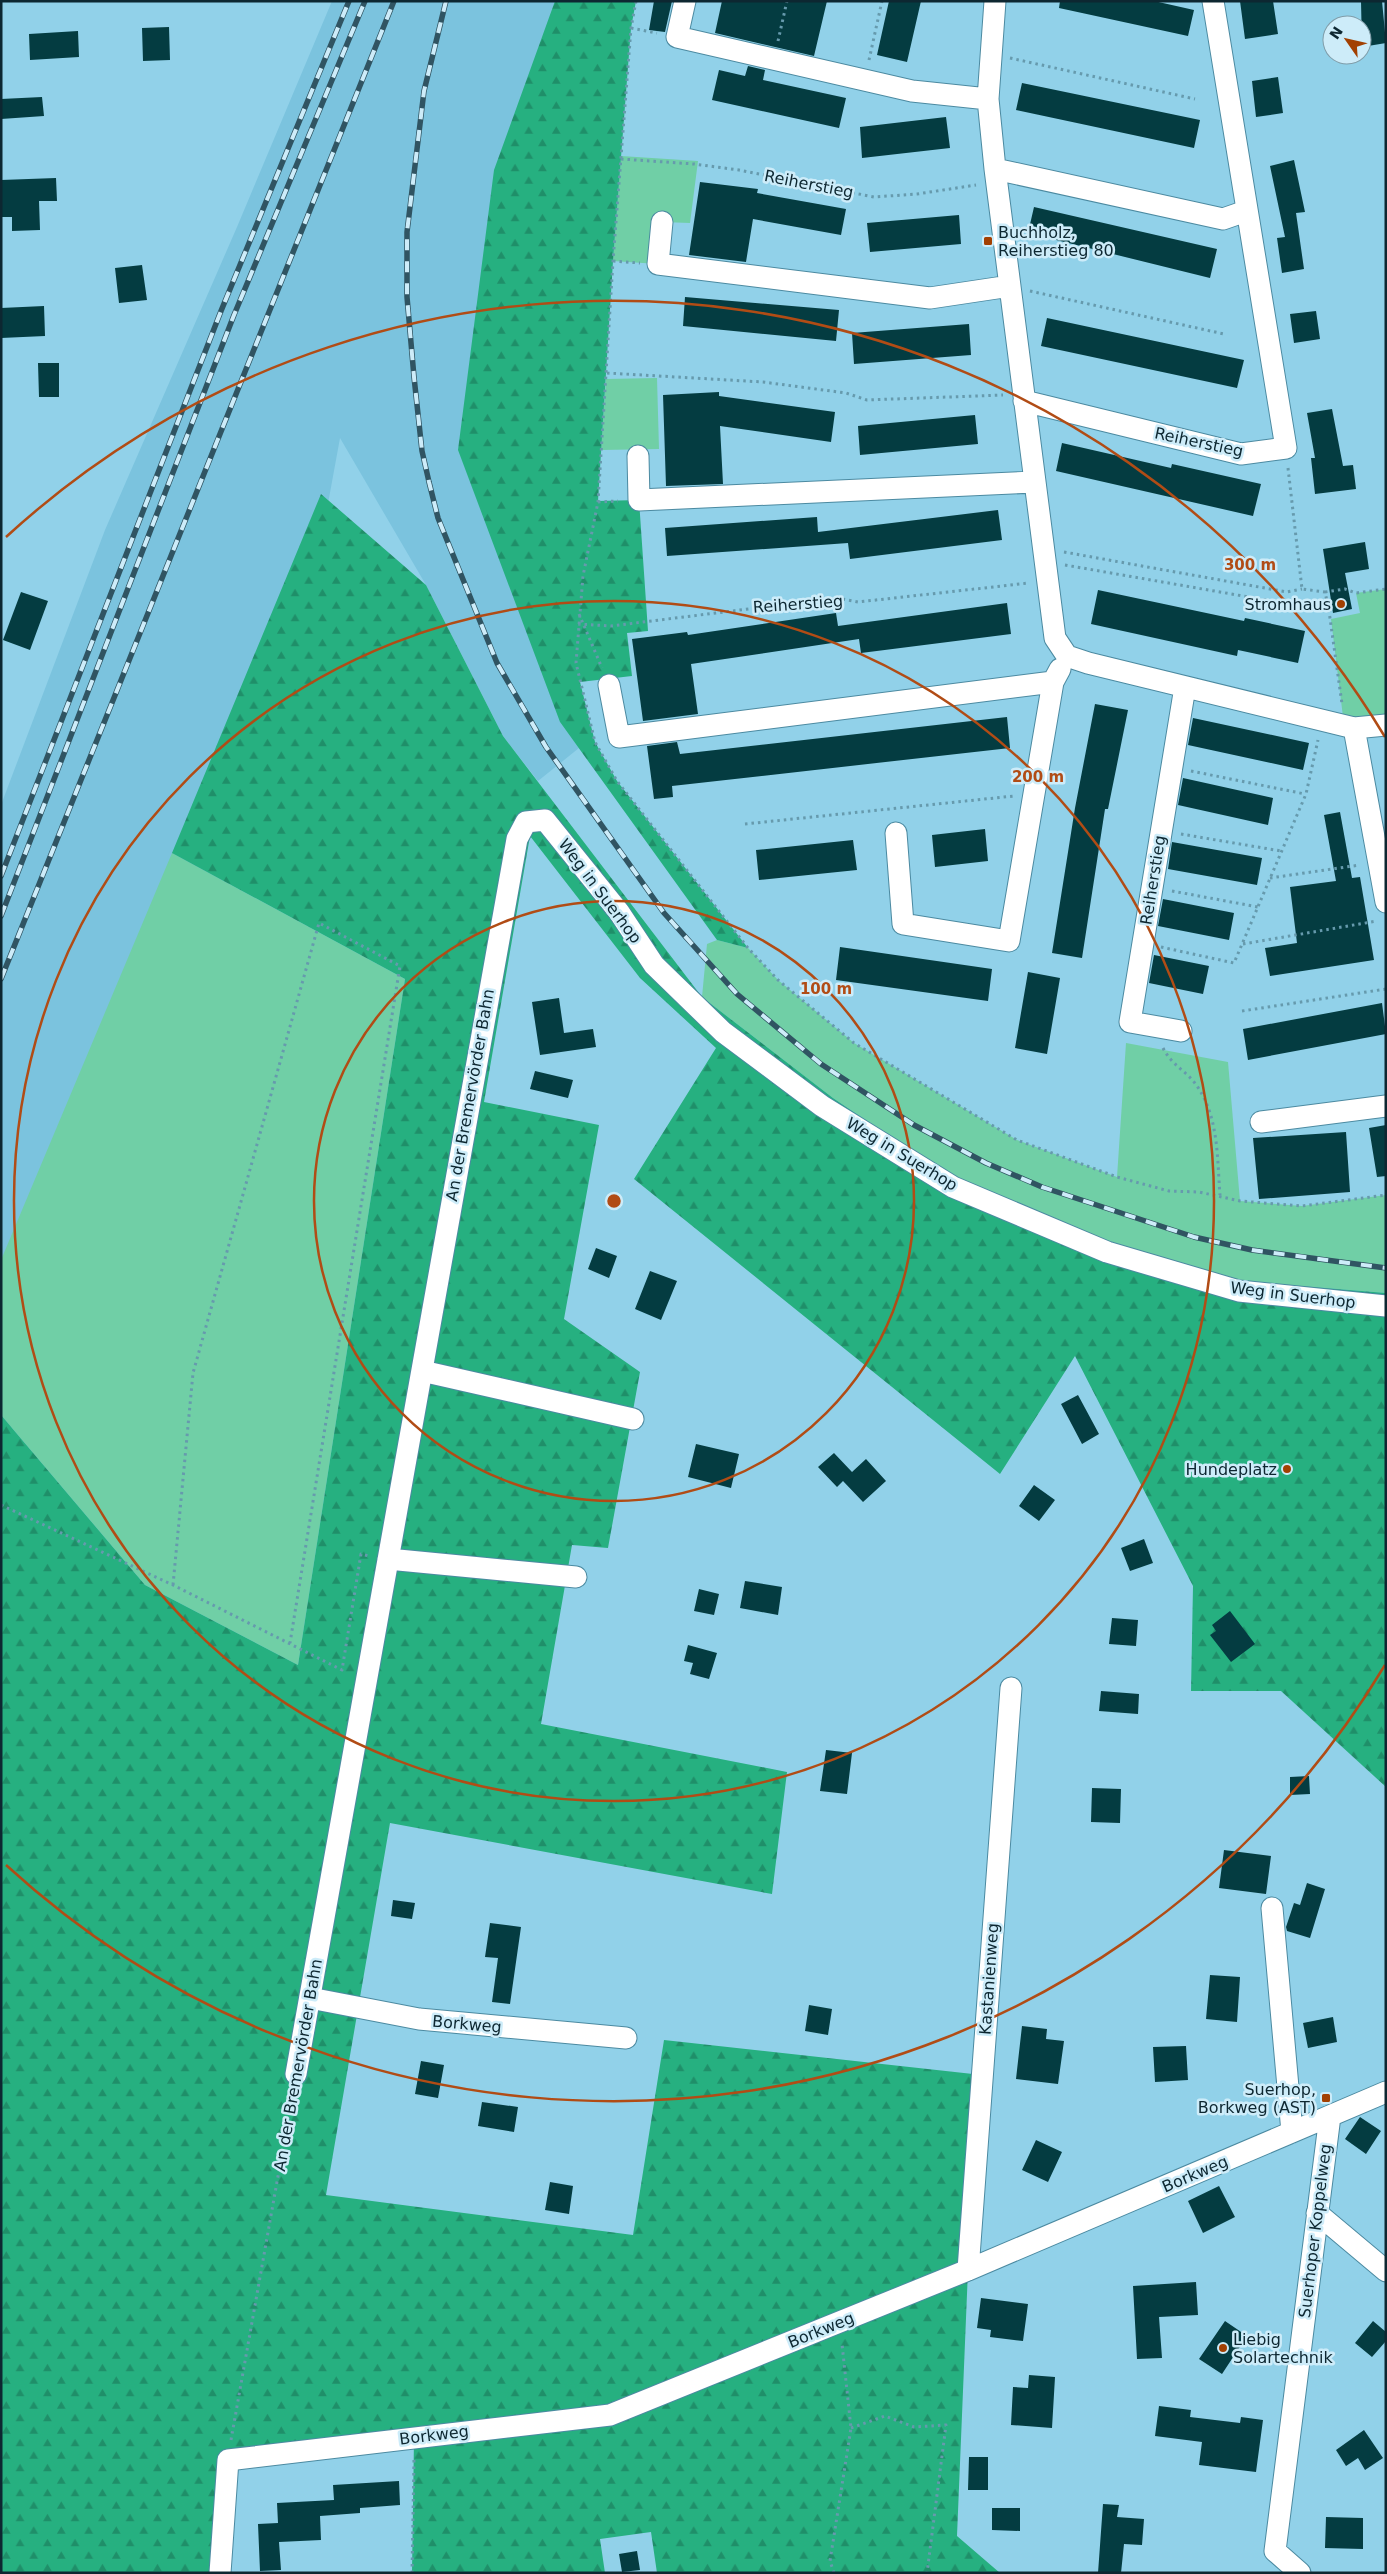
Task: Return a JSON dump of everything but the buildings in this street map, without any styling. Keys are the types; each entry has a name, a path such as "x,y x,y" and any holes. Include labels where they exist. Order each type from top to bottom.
{"street":[{"path":"685,1 678,37 912,91 988,99"},
{"path":"995,1 988,99 1055,638 1067,656 1349,726 1386,725"},
{"path":"1212,1 1286,448"},
{"path":"996,175 1222,219 1246,211"},
{"path":"662,222 658,264 930,298 1010,286"},
{"name":"Reiherstieg","path":"1024,397 1241,454 1286,448"},
{"path":"638,456 639,500 1035,482"},
{"path":"896,833 903,924 1009,942 1053,682 1067,656"},
{"path":"610,684 619,737 1053,682"},
{"name":"Reiherstieg","path":"1181,1031 1130,1022 1185,686"},
{"path":"1349,726 1380,862 1386,902"},
{"name":"Weg in Suerhop","path":"526,822 545,820 619,912 654,965 723,1032 822,1106 953,1187 1107,1252 1240,1291 1386,1306"},
{"name":"An der Bremervörder Bahn","path":"296,2074 517,839 526,822"},
{"path":"1261,1122 1386,1106"},
{"path":"422,1371 633,1419"},
{"path":"388,1559 576,1577"},
{"name":"Kastanienweg","path":"968,2270 1011,1688"},
{"path":"1272,1908 1292,2132"},
{"name":"Borkweg","path":"310,1998 419,2020 626,2038"},
{"name":"Borkweg","path":"228,2460 610,2415 968,2270 1386,2092"},
{"name":"Suerhoper Koppelweg","path":"1300,2573 1275,2551 1330,2116"},
{"path":"1317,2213 1386,2272"},
{"path":"220,2573 228,2460"}],"path":[{"path":"636,1 631,28 613,261 598,502 583,576 576,663 595,742 617,781 748,948 778,980 854,1043 1018,1140 1117,1177 1169,1191 1220,1195 1240,1201 1302,1206 1386,1196"},
{"path":"774,59 787,1"},
{"path":"865,80 882,1"},
{"path":"631,28 678,37"},
{"path":"992,54 1195,99"},
{"name":"Reiherstieg","path":"621,159 694,164 739,170 874,197 917,194 996,175"},
{"path":"613,261 658,264"},
{"path":"1010,286 1224,334"},
{"path":"606,373 762,382 846,393 866,400 1024,397"},
{"path":"1286,448 1302,590"},
{"path":"1045,564 1287,592 1302,590 1325,592 1345,589 1356,593 1386,589"},
{"path":"1045,564 1329,612"},
{"name":"Reiherstieg","path":"578,624 611,626 837,598 858,602 966,588 1045,564"},
{"path":"1325,592 1349,726"},
{"path":"579,613 610,684"},
{"path":"1143,943 1234,963 1306,794 1323,720"},
{"path":"1171,767 1306,794"},
{"path":"745,824 1034,794"},
{"path":"1161,831 1282,851"},
{"path":"1270,878 1380,862"},
{"path":"1152,887 1258,907"},
{"path":"1242,944 1386,919"},
{"path":"173,1585 194,1373 320,923 400,966 290,1643"},
{"path":"1242,1011 1386,989"},
{"path":"1151,1026 1170,1061 1196,1085 1214,1122 1220,1195"},
{"path":"1,1504 173,1585 342,1670 361,1554 388,1559"},
{"name":"An der Bremervörder Bahn","path":"228,2460 296,2074"},
{"path":"834,2573 830,2561 851,2428 840,2322"},
{"path":"851,2428 885,2416 914,2427 946,2425 927,2573"},
{"path":"412,2573 414,2438"}],"shaded area":[{"path":"332,1 582,1 560,722 579,748 538,781 503,736 426,585 340,438 291,706 103,1240 1,1446 1,805 105,530 237,227"}],"green space":[{"path":"555,1 636,1 631,28 613,261 598,501 639,500 648,631 627,633 632,676 580,682 595,742 617,781 748,948 717,940 560,722 458,450 494,170"},
{"path":"621,156 698,161 690,223 662,222 658,264 613,261"},
{"path":"657,378 659,449 601,450 606,379"},
{"path":"321,494 426,585 503,736 702,997 833,1098 954,1180 1107,1243 1240,1281 1386,1293 1386,1787 1281,1691 1191,1691 1193,1586 1075,1356 1000,1474 634,1179 716,1048 640,978 530,836 484,1102 599,1125 564,1319 640,1372 608,1548 572,1545 541,1724 787,1772 772,1894 390,1823 326,2195 633,2235 664,2040 982,2075 968,2270 957,2536 1000,2573 657,2573 651,2532 600,2539 605,2573 412,2573 414,2438 228,2460 220,2573 1,2573 1,1415 145,1585 298,1665 405,979 172,853"},
{"path":"1386,589 1386,725 1344,725 1331,619 1360,613 1356,593"},
{"path":"172,853 405,979 298,1665 145,1585 1,1415 1,1260"},
{"path":"717,940 748,948 778,980 854,1043 1017,1140 1117,1177 1126,1043 1228,1062 1240,1201 1302,1206 1386,1195 1386,1293 1240,1281 1107,1243 954,1180 833,1098 702,997 707,944"}],"railway":[{"path":"1,876 221,311 349,1"},
{"path":"1,916 234,315 365,1"},
{"path":"1,979 394,1"},
{"path":"446,1 424,91 407,232 407,297 414,377 422,451 429,482 438,518 497,663 546,747 664,913 737,994 821,1064 914,1125 986,1163 1042,1187 1194,1237 1252,1250 1386,1268"}],"place":[{"name":"Buchholz, Reiherstieg 80","path":"988,241"},
{"name":"Stromhaus","path":"1341,604"},
{"name":"Hundeplatz","path":"1287,1469"},
{"name":"Suerhop, Borkweg (AST)","path":"1326,2098"},
{"name":"Liebig Solartechnik","path":"1223,2348"}]}
